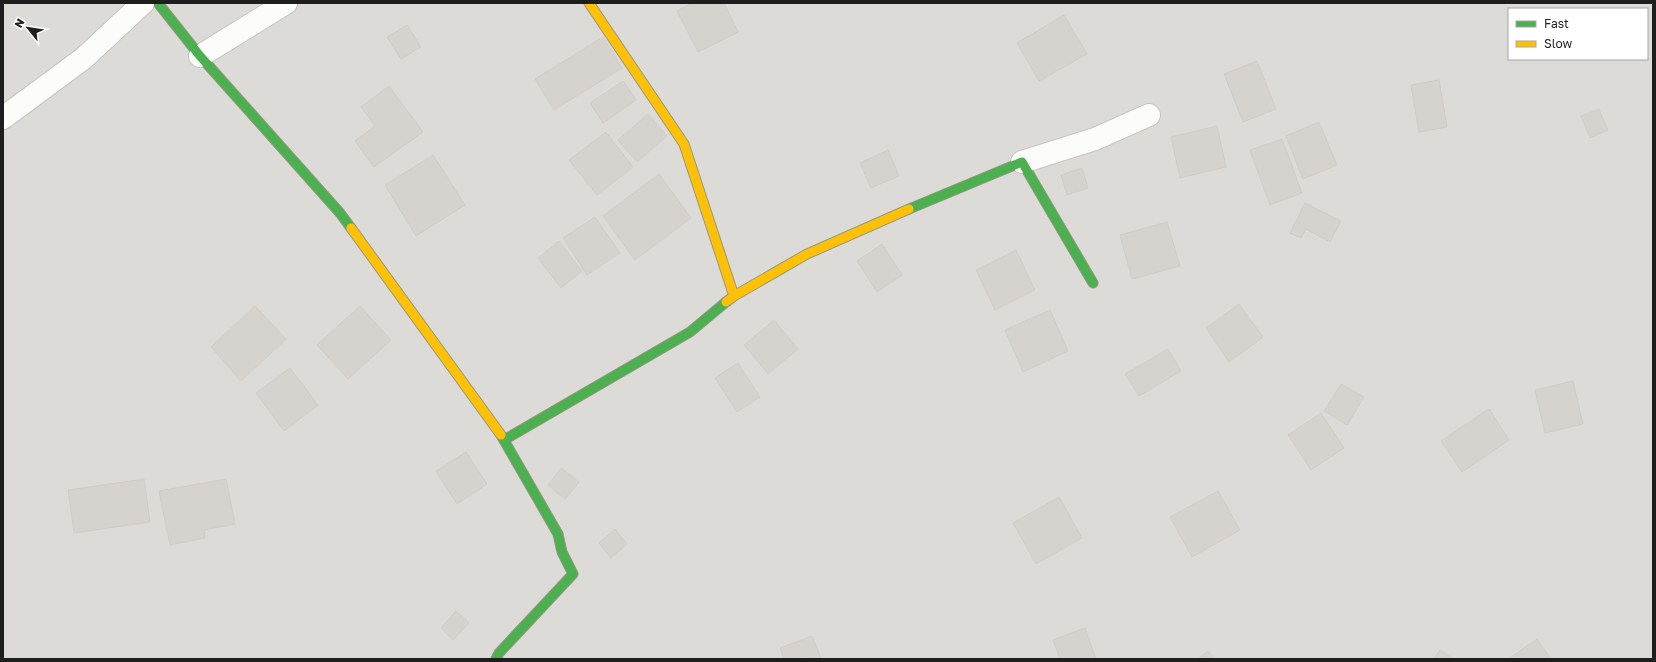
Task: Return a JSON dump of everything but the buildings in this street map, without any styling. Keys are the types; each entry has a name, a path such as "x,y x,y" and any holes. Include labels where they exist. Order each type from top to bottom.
{"street":[{"path":"3,118 84,58 143,3"},
{"path":"158,3 200,56 340,213 504,440 558,534 562,552 573,574 498,653 496,659"},
{"path":"200,56 286,3"},
{"path":"589,3 598,13 684,144 734,296"},
{"path":"504,440 690,332 734,296 807,254 951,190 1022,162 1095,139 1149,115"},
{"path":"1022,162 1093,283"}],"shaded area":[{"path":"3,3 1653,3 1653,659 3,659"}],"traffic: fast":[{"path":"158,3 200,56 340,213 351,228"},
{"path":"909,209 1022,162 1093,283"},
{"path":"504,440 690,332 726,302"},
{"path":"496,659 499,653 573,574 562,552 558,534 501,435"}],"traffic: slow":[{"path":"589,3 684,144 734,296"},
{"path":"726,302 807,254 909,209"},
{"path":"351,228 501,435"}]}
